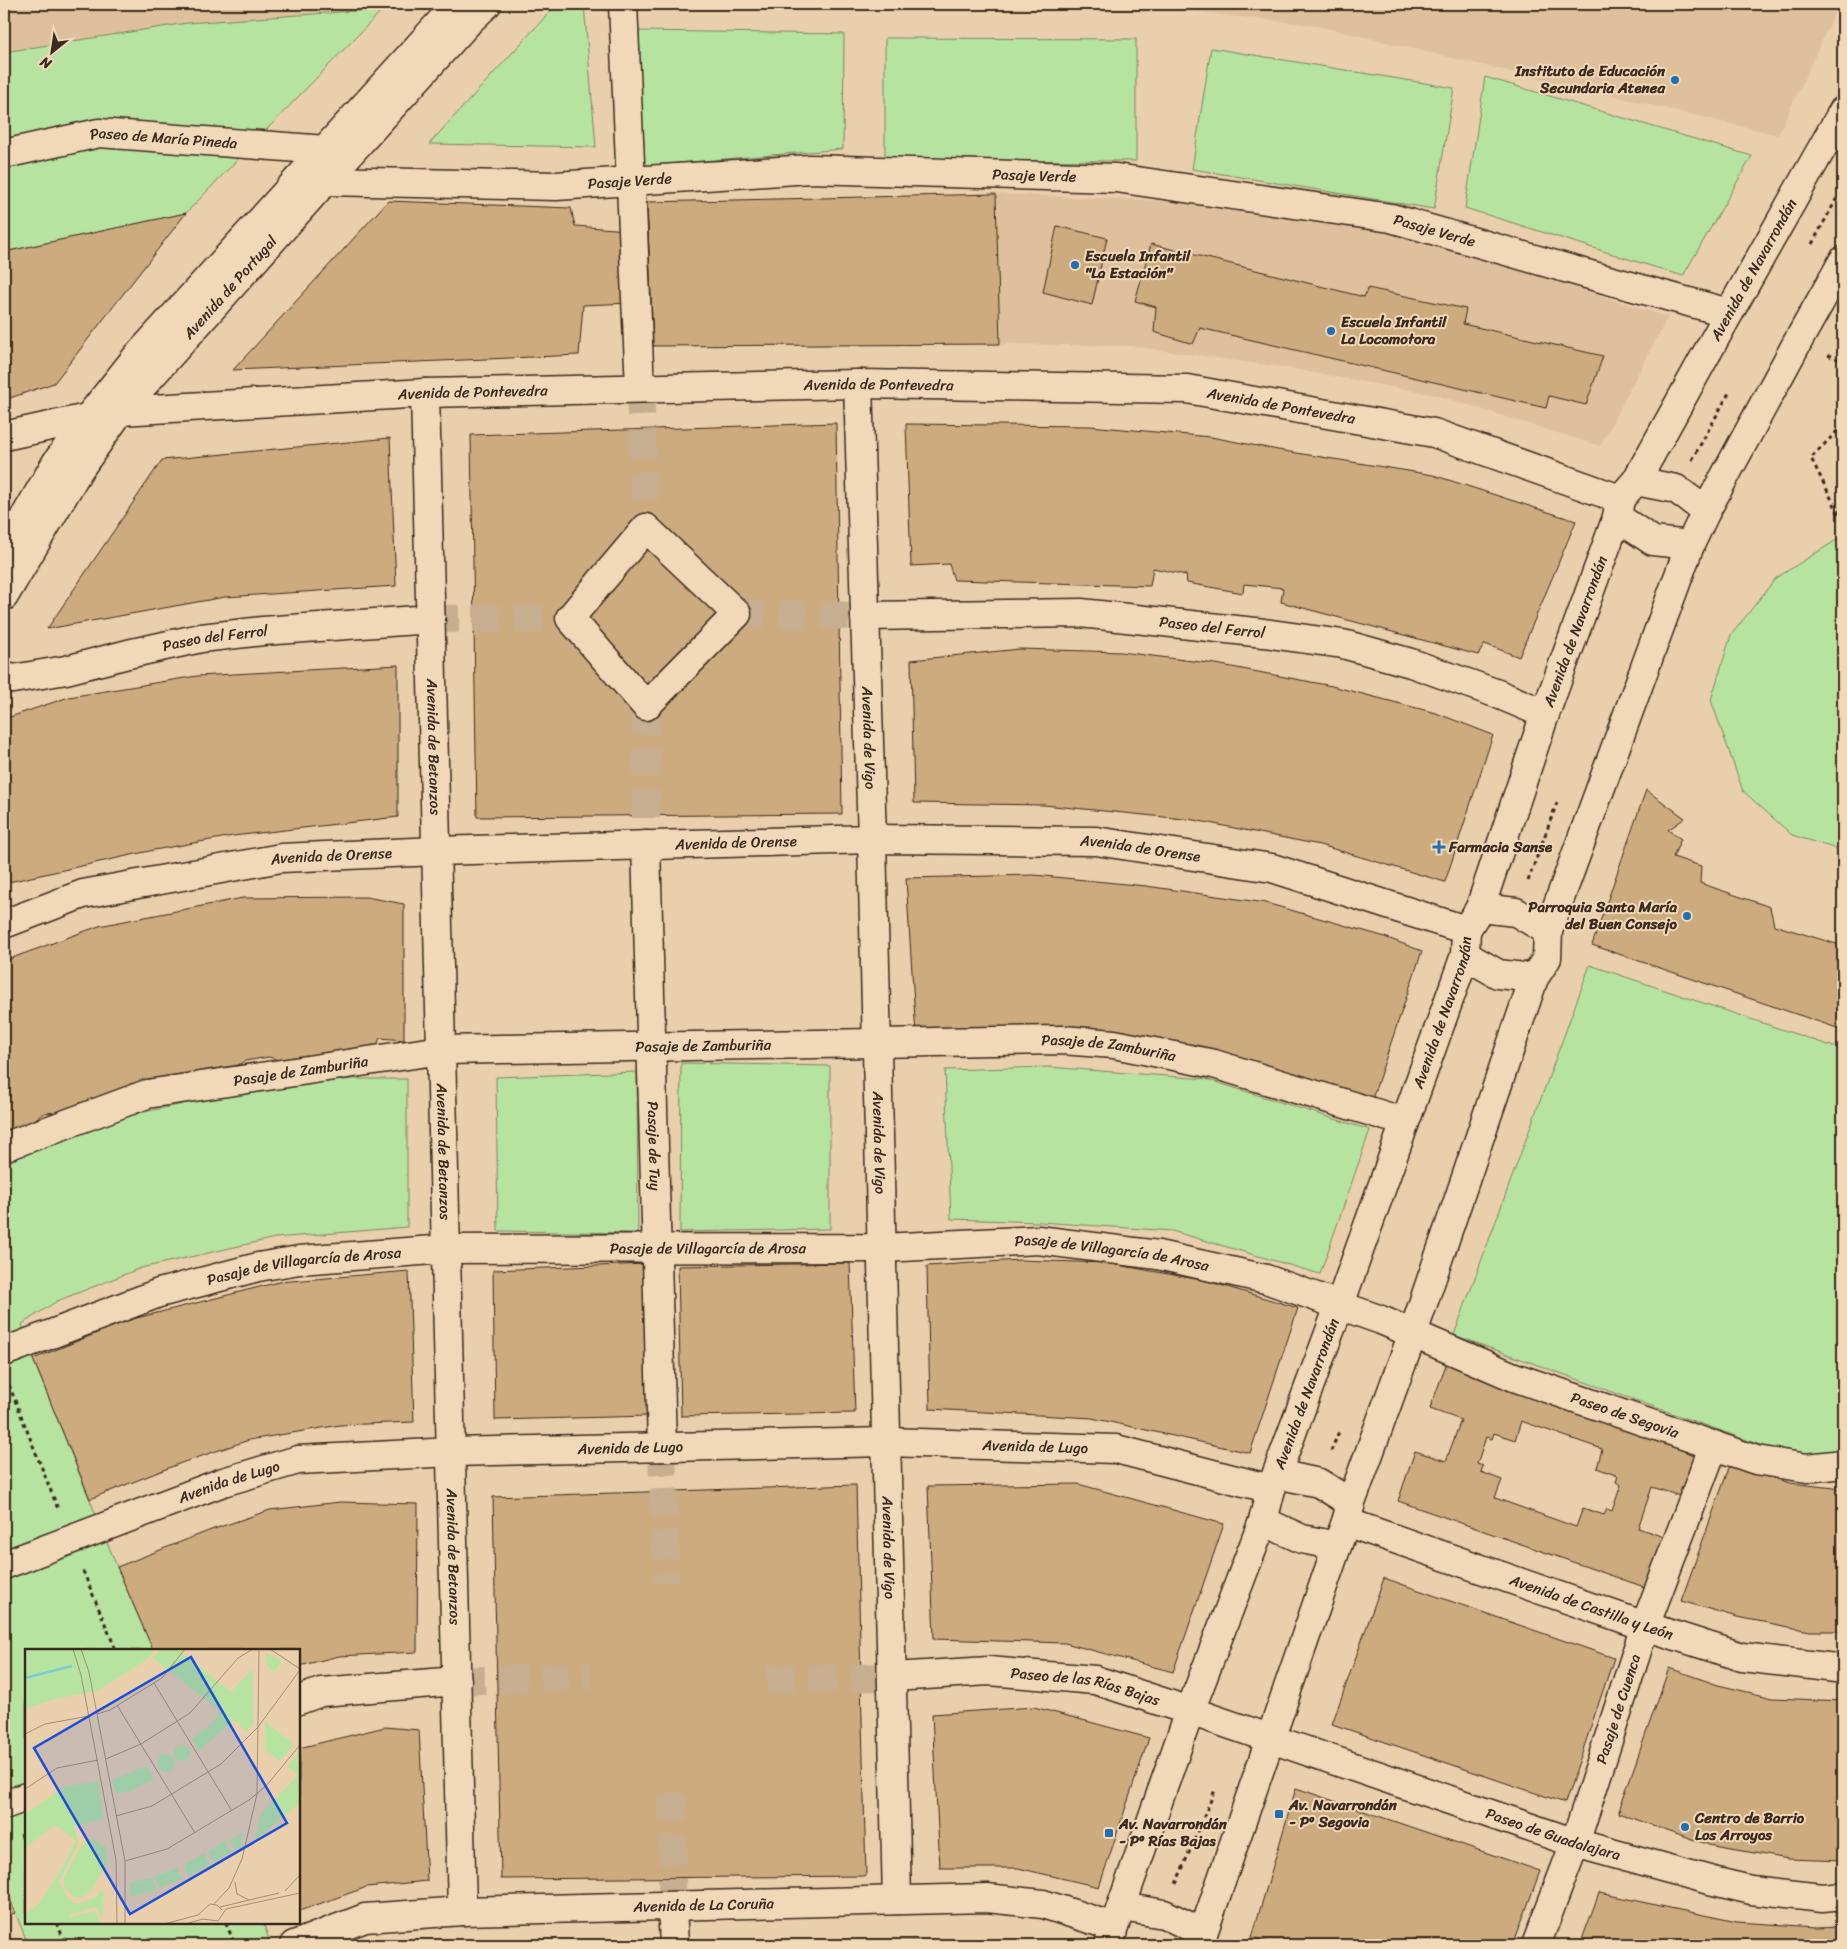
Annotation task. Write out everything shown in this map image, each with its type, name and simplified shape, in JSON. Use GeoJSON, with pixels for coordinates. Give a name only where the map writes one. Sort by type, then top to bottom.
{"type":"FeatureCollection","features":[{"type":"Feature","properties":{"kind":"street","name":"Avenida de Portugal"},"geometry":{"type":"LineString","coordinates":[[4,553],[56,464],[88,418],[135,359],[457,4]]}},
{"type":"Feature","properties":{"kind":"street","name":"Avenida de Portugal"},"geometry":{"type":"LineString","coordinates":[[4,596],[78,471],[120,411],[325,181],[330,173],[470,20],[487,4]]}},
{"type":"Feature","properties":{"kind":"street"},"geometry":{"type":"LineString","coordinates":[[623,4],[640,388]]}},
{"type":"Feature","properties":{"kind":"street","name":"Avenida de Navarrondán"},"geometry":{"type":"LineString","coordinates":[[1115,1926],[1190,1711],[1262,1521],[1274,1482],[1405,1122],[1545,714],[1624,499],[1843,112]]}},
{"type":"Feature","properties":{"kind":"street","name":"Paseo de María Pineda"},"geometry":{"type":"LineString","coordinates":[[4,154],[99,133],[326,150]]}},
{"type":"Feature","properties":{"kind":"street","name":"Pasaje Verde"},"geometry":{"type":"LineString","coordinates":[[325,181],[556,186],[810,169],[1116,178],[1391,218],[1590,276],[1729,313]]}},
{"type":"Feature","properties":{"kind":"street"},"geometry":{"type":"LineString","coordinates":[[1201,1939],[1413,1333],[1534,978],[1547,958],[1548,932],[1690,545],[1706,511],[1843,261]]}},
{"type":"Feature","properties":{"kind":"street","name":"Avenida de Pontevedra"},"geometry":{"type":"LineString","coordinates":[[4,436],[120,411],[425,393],[858,384],[1187,389],[1434,433],[1624,499]]}},
{"type":"Feature","properties":{"kind":"street","name":"Avenida de Vigo"},"geometry":{"type":"LineString","coordinates":[[858,384],[872,839],[898,1900]]}},
{"type":"Feature","properties":{"kind":"street","name":"Avenida de Betanzos"},"geometry":{"type":"LineString","coordinates":[[425,393],[462,1911]]}},
{"type":"Feature","properties":{"kind":"street"},"geometry":{"type":"LineString","coordinates":[[1690,545],[1654,541],[1624,499],[1676,489],[1706,511]]}},
{"type":"Feature","properties":{"kind":"street"},"geometry":{"type":"LineString","coordinates":[[646,528],[737,614],[646,706],[570,618],[646,528]]}},
{"type":"Feature","properties":{"kind":"street","name":"Paseo del Ferrol"},"geometry":{"type":"LineString","coordinates":[[865,616],[1081,613],[1343,644],[1411,663],[1498,694],[1545,714]]}},
{"type":"Feature","properties":{"kind":"street","name":"Paseo del Ferrol"},"geometry":{"type":"LineString","coordinates":[[4,676],[13,678],[66,670],[201,638],[263,631],[431,619]]}},
{"type":"Feature","properties":{"kind":"street","name":"Avenida de Orense"},"geometry":{"type":"LineString","coordinates":[[4,924],[83,894],[281,858],[436,850],[872,839],[1096,841],[1262,866],[1470,931]]}},
{"type":"Feature","properties":{"kind":"street","name":"Pasaje de Tuy"},"geometry":{"type":"LineString","coordinates":[[646,844],[662,1447]]}},
{"type":"Feature","properties":{"kind":"street"},"geometry":{"type":"LineString","coordinates":[[1534,978],[1498,974],[1470,931],[1516,912],[1548,932]]}},
{"type":"Feature","properties":{"kind":"street","name":"Pasaje de Zamburiña"},"geometry":{"type":"LineString","coordinates":[[4,1147],[147,1094],[441,1050],[652,1046],[1062,1040],[1114,1044],[1214,1064],[1405,1122]]}},
{"type":"Feature","properties":{"kind":"street","name":"Pasaje de Villagarcía de Arosa"},"geometry":{"type":"LineString","coordinates":[[4,1352],[159,1293],[258,1267],[299,1260],[447,1250],[882,1248],[1038,1240],[1158,1255],[1266,1279],[1340,1304],[1413,1333]]}},
{"type":"Feature","properties":{"kind":"street","name":"Paseo de Segovia"},"geometry":{"type":"LineString","coordinates":[[1413,1333],[1514,1377],[1756,1460],[1807,1468],[1843,1464]]}},
{"type":"Feature","properties":{"kind":"street","name":"Avenida de Lugo"},"geometry":{"type":"LineString","coordinates":[[4,1565],[223,1482],[298,1460],[452,1452],[887,1442],[1116,1449],[1274,1482],[1319,1483],[1345,1524]]}},
{"type":"Feature","properties":{"kind":"street","name":"Pasaje de Cuenca"},"geometry":{"type":"LineString","coordinates":[[1536,1945],[1575,1843],[1645,1626],[1714,1445]]}},
{"type":"Feature","properties":{"kind":"street"},"geometry":{"type":"LineString","coordinates":[[1262,1521],[1302,1539],[1345,1524]]}},
{"type":"Feature","properties":{"kind":"street","name":"Avenida de Castilla y León"},"geometry":{"type":"LineString","coordinates":[[1345,1524],[1742,1657],[1843,1668]]}},
{"type":"Feature","properties":{"kind":"street","name":"Paseo de las Rías Bajas"},"geometry":{"type":"LineString","coordinates":[[893,1677],[989,1671],[1095,1680],[1270,1739]]}},
{"type":"Feature","properties":{"kind":"street"},"geometry":{"type":"LineString","coordinates":[[300,1700],[321,1692],[457,1681]]}},
{"type":"Feature","properties":{"kind":"street","name":"Paseo de Guadalajara"},"geometry":{"type":"LineString","coordinates":[[1270,1739],[1575,1843],[1709,1880],[1751,1890],[1823,1898],[1843,1896]]}},
{"type":"Feature","properties":{"kind":"street"},"geometry":{"type":"LineString","coordinates":[[4,1805],[25,1797]]}},
{"type":"Feature","properties":{"kind":"street","name":"Avenida de La Coruña"},"geometry":{"type":"LineString","coordinates":[[294,1945],[365,1918],[462,1911],[987,1898],[1043,1904],[1115,1926],[1164,1914],[1201,1939]]}},
{"type":"Feature","properties":{"kind":"street"},"geometry":{"type":"LineString","coordinates":[[672,1906],[674,1945]]}},
{"type":"Feature","properties":{"kind":"path"},"geometry":{"type":"LineString","coordinates":[[1843,425],[1811,458],[1843,522]]}},
{"type":"Feature","properties":{"kind":"path"},"geometry":{"type":"LineString","coordinates":[[57,1924],[66,1945]]}},
{"type":"Feature","properties":{"kind":"path"},"geometry":{"type":"LineString","coordinates":[[226,1924],[235,1945]]}},
{"type":"Feature","properties":{"kind":"shaded area"},"geometry":{"type":"Polygon","coordinates":[[[4,4],[388,4],[383,9],[187,23],[4,52],[4,4]]]}},
{"type":"Feature","properties":{"kind":"shaded area","name":"Instituto de Educación Secundaria Atenea"},"geometry":{"type":"Polygon","coordinates":[[[1125,4],[1839,4],[1778,135],[1313,25],[1125,4]]]}},
{"type":"Feature","properties":{"kind":"shaded area","name":"Escuela Infantil La Locomotora"},"geometry":{"type":"Polygon","coordinates":[[[996,194],[1172,201],[1272,214],[1377,231],[1494,261],[1668,317],[1600,446],[1435,395],[1287,368],[1131,346],[1000,344],[996,194]]]}},
{"type":"Feature","properties":{"kind":"green space"},"geometry":{"type":"Polygon","coordinates":[[[557,4],[584,4],[596,147],[429,144],[557,4]]]}},
{"type":"Feature","properties":{"kind":"green space"},"geometry":{"type":"Polygon","coordinates":[[[383,9],[186,213],[4,252],[4,52],[187,23],[383,9]]]}},
{"type":"Feature","properties":{"kind":"green space"},"geometry":{"type":"Polygon","coordinates":[[[639,31],[844,34],[843,149],[631,167],[639,31]]]}},
{"type":"Feature","properties":{"kind":"green space"},"geometry":{"type":"Polygon","coordinates":[[[885,38],[1136,39],[1136,161],[885,160],[885,38]]]}},
{"type":"Feature","properties":{"kind":"green space"},"geometry":{"type":"Polygon","coordinates":[[[1211,48],[1454,88],[1434,209],[1192,169],[1211,48]]]}},
{"type":"Feature","properties":{"kind":"green space"},"geometry":{"type":"Polygon","coordinates":[[[1485,77],[1752,156],[1683,276],[1465,208],[1485,77]]]}},
{"type":"Feature","properties":{"kind":"green space"},"geometry":{"type":"Polygon","coordinates":[[[1843,536],[1843,851],[1792,835],[1743,791],[1711,700],[1731,635],[1776,578],[1843,536]]]}},
{"type":"Feature","properties":{"kind":"green space"},"geometry":{"type":"Polygon","coordinates":[[[1590,965],[1843,1050],[1843,1452],[1791,1456],[1454,1335],[1590,965]]]}},
{"type":"Feature","properties":{"kind":"green space"},"geometry":{"type":"Polygon","coordinates":[[[681,1063],[830,1066],[830,1229],[680,1232],[681,1063]]]}},
{"type":"Feature","properties":{"kind":"green space"},"geometry":{"type":"Polygon","coordinates":[[[1048,1067],[1206,1079],[1370,1130],[1320,1274],[1172,1231],[1040,1222],[951,1219],[945,1070],[1048,1067]]]}},
{"type":"Feature","properties":{"kind":"green space"},"geometry":{"type":"Polygon","coordinates":[[[637,1072],[638,1233],[498,1231],[496,1077],[637,1072]]]}},
{"type":"Feature","properties":{"kind":"green space"},"geometry":{"type":"Polygon","coordinates":[[[353,1079],[407,1079],[407,1227],[275,1238],[141,1268],[57,1301],[22,1324],[33,1359],[117,1567],[153,1649],[25,1649],[25,1924],[263,1924],[271,1945],[28,1945],[4,1883],[4,1156],[90,1123],[257,1089],[353,1079]]]}},
{"type":"Feature","properties":{"kind":"building"},"geometry":{"type":"Polygon","coordinates":[[[996,194],[1000,344],[653,346],[647,202],[996,194]]]}},
{"type":"Feature","properties":{"kind":"building"},"geometry":{"type":"Polygon","coordinates":[[[388,201],[571,208],[575,226],[628,230],[631,303],[583,305],[579,355],[233,370],[388,201]]]}},
{"type":"Feature","properties":{"kind":"building"},"geometry":{"type":"Polygon","coordinates":[[[186,213],[54,383],[4,400],[4,252],[186,213]]]}},
{"type":"Feature","properties":{"kind":"building","name":"Escuela Infantil \"La Estación\""},"geometry":{"type":"Polygon","coordinates":[[[1057,226],[1107,238],[1092,305],[1043,292],[1057,226]]]}},
{"type":"Feature","properties":{"kind":"building"},"geometry":{"type":"Polygon","coordinates":[[[1151,244],[1364,297],[1368,288],[1466,309],[1463,324],[1603,356],[1586,405],[1549,396],[1546,408],[1200,328],[1193,344],[1154,332],[1156,307],[1135,301],[1151,244]]]}},
{"type":"Feature","properties":{"kind":"building"},"geometry":{"type":"Polygon","coordinates":[[[836,423],[842,814],[477,817],[471,435],[836,423]]]}},
{"type":"Feature","properties":{"kind":"building"},"geometry":{"type":"Polygon","coordinates":[[[906,424],[1090,426],[1211,437],[1278,450],[1433,475],[1576,521],[1519,657],[1485,644],[1478,655],[1281,602],[1283,588],[1244,584],[1243,593],[1187,583],[1186,575],[1153,568],[1150,586],[954,580],[949,564],[911,566],[906,424]]]}},
{"type":"Feature","properties":{"kind":"building"},"geometry":{"type":"Polygon","coordinates":[[[390,438],[396,586],[225,597],[47,629],[162,460],[390,438]]]}},
{"type":"Feature","properties":{"kind":"building"},"geometry":{"type":"Polygon","coordinates":[[[1020,649],[1121,652],[1216,664],[1332,686],[1436,713],[1493,735],[1445,882],[1320,845],[1194,820],[1044,805],[914,803],[911,660],[1020,649]]]}},
{"type":"Feature","properties":{"kind":"building"},"geometry":{"type":"Polygon","coordinates":[[[398,665],[398,817],[233,836],[154,850],[4,883],[4,719],[69,697],[197,676],[398,665]]]}},
{"type":"Feature","properties":{"kind":"building","name":"Parroquia Santa María del Buen Consejo"},"geometry":{"type":"Polygon","coordinates":[[[1646,790],[1685,818],[1668,830],[1681,839],[1673,857],[1701,866],[1700,883],[1770,907],[1774,925],[1843,946],[1843,1030],[1592,945],[1646,790]]]}},
{"type":"Feature","properties":{"kind":"building"},"geometry":{"type":"Polygon","coordinates":[[[1034,875],[1146,886],[1266,903],[1382,936],[1422,951],[1371,1102],[1032,1033],[916,1035],[906,878],[1034,875]]]}},
{"type":"Feature","properties":{"kind":"building"},"geometry":{"type":"Polygon","coordinates":[[[366,897],[404,904],[404,1040],[380,1038],[376,1048],[282,1061],[269,1057],[245,1061],[227,1071],[171,1081],[166,1077],[130,1084],[119,1095],[66,1112],[44,1113],[11,1136],[4,1137],[4,961],[99,926],[243,898],[366,897]]]}},
{"type":"Feature","properties":{"kind":"building"},"geometry":{"type":"Polygon","coordinates":[[[1019,1260],[1107,1263],[1207,1281],[1298,1308],[1250,1453],[1092,1418],[930,1409],[927,1266],[1019,1260]]]}},
{"type":"Feature","properties":{"kind":"building"},"geometry":{"type":"Polygon","coordinates":[[[850,1263],[855,1413],[681,1416],[678,1266],[850,1263]]]}},
{"type":"Feature","properties":{"kind":"building"},"geometry":{"type":"Polygon","coordinates":[[[647,1264],[649,1416],[495,1420],[493,1270],[647,1264]]]}},
{"type":"Feature","properties":{"kind":"building"},"geometry":{"type":"Polygon","coordinates":[[[409,1271],[414,1422],[340,1425],[249,1440],[181,1463],[90,1499],[33,1359],[129,1320],[279,1282],[409,1271]]]}},
{"type":"Feature","properties":{"kind":"building"},"geometry":{"type":"Polygon","coordinates":[[[1448,1359],[1700,1446],[1683,1497],[1652,1487],[1638,1528],[1667,1538],[1650,1589],[1398,1501],[1415,1451],[1446,1461],[1461,1420],[1430,1409],[1448,1359]],[[1521,1421],[1515,1440],[1494,1433],[1492,1439],[1486,1437],[1477,1464],[1483,1466],[1481,1472],[1502,1480],[1495,1498],[1576,1527],[1583,1508],[1604,1515],[1607,1509],[1612,1511],[1621,1485],[1616,1482],[1618,1476],[1597,1468],[1602,1449],[1521,1421]]]}},
{"type":"Feature","properties":{"kind":"building"},"geometry":{"type":"Polygon","coordinates":[[[1730,1465],[1790,1483],[1843,1489],[1843,1631],[1810,1631],[1737,1617],[1681,1601],[1730,1465]]]}},
{"type":"Feature","properties":{"kind":"building"},"geometry":{"type":"Polygon","coordinates":[[[1078,1484],[1224,1524],[1173,1672],[1065,1643],[934,1639],[928,1486],[1078,1484]]]}},
{"type":"Feature","properties":{"kind":"building"},"geometry":{"type":"Polygon","coordinates":[[[856,1485],[866,1876],[501,1879],[493,1497],[856,1485]]]}},
{"type":"Feature","properties":{"kind":"building"},"geometry":{"type":"Polygon","coordinates":[[[340,1502],[418,1504],[417,1652],[339,1656],[300,1666],[300,1649],[153,1649],[117,1567],[211,1530],[270,1510],[340,1502]]]}},
{"type":"Feature","properties":{"kind":"building"},"geometry":{"type":"Polygon","coordinates":[[[1384,1578],[1614,1658],[1565,1803],[1332,1724],[1384,1578]]]}},
{"type":"Feature","properties":{"kind":"building"},"geometry":{"type":"Polygon","coordinates":[[[1669,1668],[1718,1685],[1773,1698],[1843,1701],[1843,1861],[1788,1859],[1709,1845],[1618,1813],[1669,1668]]]}},
{"type":"Feature","properties":{"kind":"building"},"geometry":{"type":"Polygon","coordinates":[[[1034,1707],[1149,1738],[1099,1887],[1018,1868],[940,1868],[932,1714],[1034,1707]]]}},
{"type":"Feature","properties":{"kind":"building"},"geometry":{"type":"Polygon","coordinates":[[[385,1727],[419,1730],[427,1881],[367,1887],[300,1911],[300,1748],[385,1727]]]}},
{"type":"Feature","properties":{"kind":"building"},"geometry":{"type":"Polygon","coordinates":[[[1296,1788],[1540,1871],[1513,1945],[1276,1945],[1252,1937],[1296,1788]]]}},
{"type":"Feature","properties":{"kind":"building"},"geometry":{"type":"Polygon","coordinates":[[[4,1883],[15,1913],[4,1917],[4,1883]]]}},
{"type":"Feature","properties":{"kind":"building"},"geometry":{"type":"Polygon","coordinates":[[[1599,1893],[1737,1922],[1816,1927],[1843,1926],[1843,1945],[1580,1945],[1599,1893]]]}},
{"type":"Feature","properties":{"kind":"building"},"geometry":{"type":"Polygon","coordinates":[[[1007,1940],[1027,1945],[776,1945],[858,1942],[1007,1940]]]}},
{"type":"Feature","properties":{"kind":"building"},"geometry":{"type":"Polygon","coordinates":[[[434,1944],[565,1945],[430,1945],[434,1944]]]}},
{"type":"Feature","properties":{"kind":"tunnel"},"geometry":{"type":"LineString","coordinates":[[640,388],[646,528]]}},
{"type":"Feature","properties":{"kind":"tunnel"},"geometry":{"type":"LineString","coordinates":[[737,614],[865,616]]}},
{"type":"Feature","properties":{"kind":"tunnel"},"geometry":{"type":"LineString","coordinates":[[431,619],[570,618]]}},
{"type":"Feature","properties":{"kind":"tunnel"},"geometry":{"type":"LineString","coordinates":[[646,706],[646,845]]}},
{"type":"Feature","properties":{"kind":"tunnel"},"geometry":{"type":"LineString","coordinates":[[662,1447],[666,1582]]}},
{"type":"Feature","properties":{"kind":"tunnel"},"geometry":{"type":"LineString","coordinates":[[457,1681],[591,1676]]}},
{"type":"Feature","properties":{"kind":"tunnel"},"geometry":{"type":"LineString","coordinates":[[767,1679],[893,1677]]}},
{"type":"Feature","properties":{"kind":"tunnel"},"geometry":{"type":"LineString","coordinates":[[672,1906],[673,1784]]}},
{"type":"Feature","properties":{"kind":"place","name":"Instituto de Educación Secundaria Atenea"},"geometry":{"type":"Point","coordinates":[1675,80]}},
{"type":"Feature","properties":{"kind":"place","name":"Escuela Infantil \"La Estación\""},"geometry":{"type":"Point","coordinates":[1075,265]}},
{"type":"Feature","properties":{"kind":"place","name":"Escuela Infantil La Locomotora"},"geometry":{"type":"Point","coordinates":[1331,331]}},
{"type":"Feature","properties":{"kind":"place","name":"Farmacia Sanse"},"geometry":{"type":"Point","coordinates":[1439,847]}},
{"type":"Feature","properties":{"kind":"place","name":"Parroquia Santa María del Buen Consejo"},"geometry":{"type":"Point","coordinates":[1687,916]}},
{"type":"Feature","properties":{"kind":"place","name":"Av. Navarrondán - Pº Segovia"},"geometry":{"type":"Point","coordinates":[1279,1814]}},
{"type":"Feature","properties":{"kind":"place","name":"Centro de Barrio Los Arroyos"},"geometry":{"type":"Point","coordinates":[1685,1827]}},
{"type":"Feature","properties":{"kind":"place","name":"Av. Navarrondán - Pº Rías Bajas"},"geometry":{"type":"Point","coordinates":[1109,1833]}}]}
